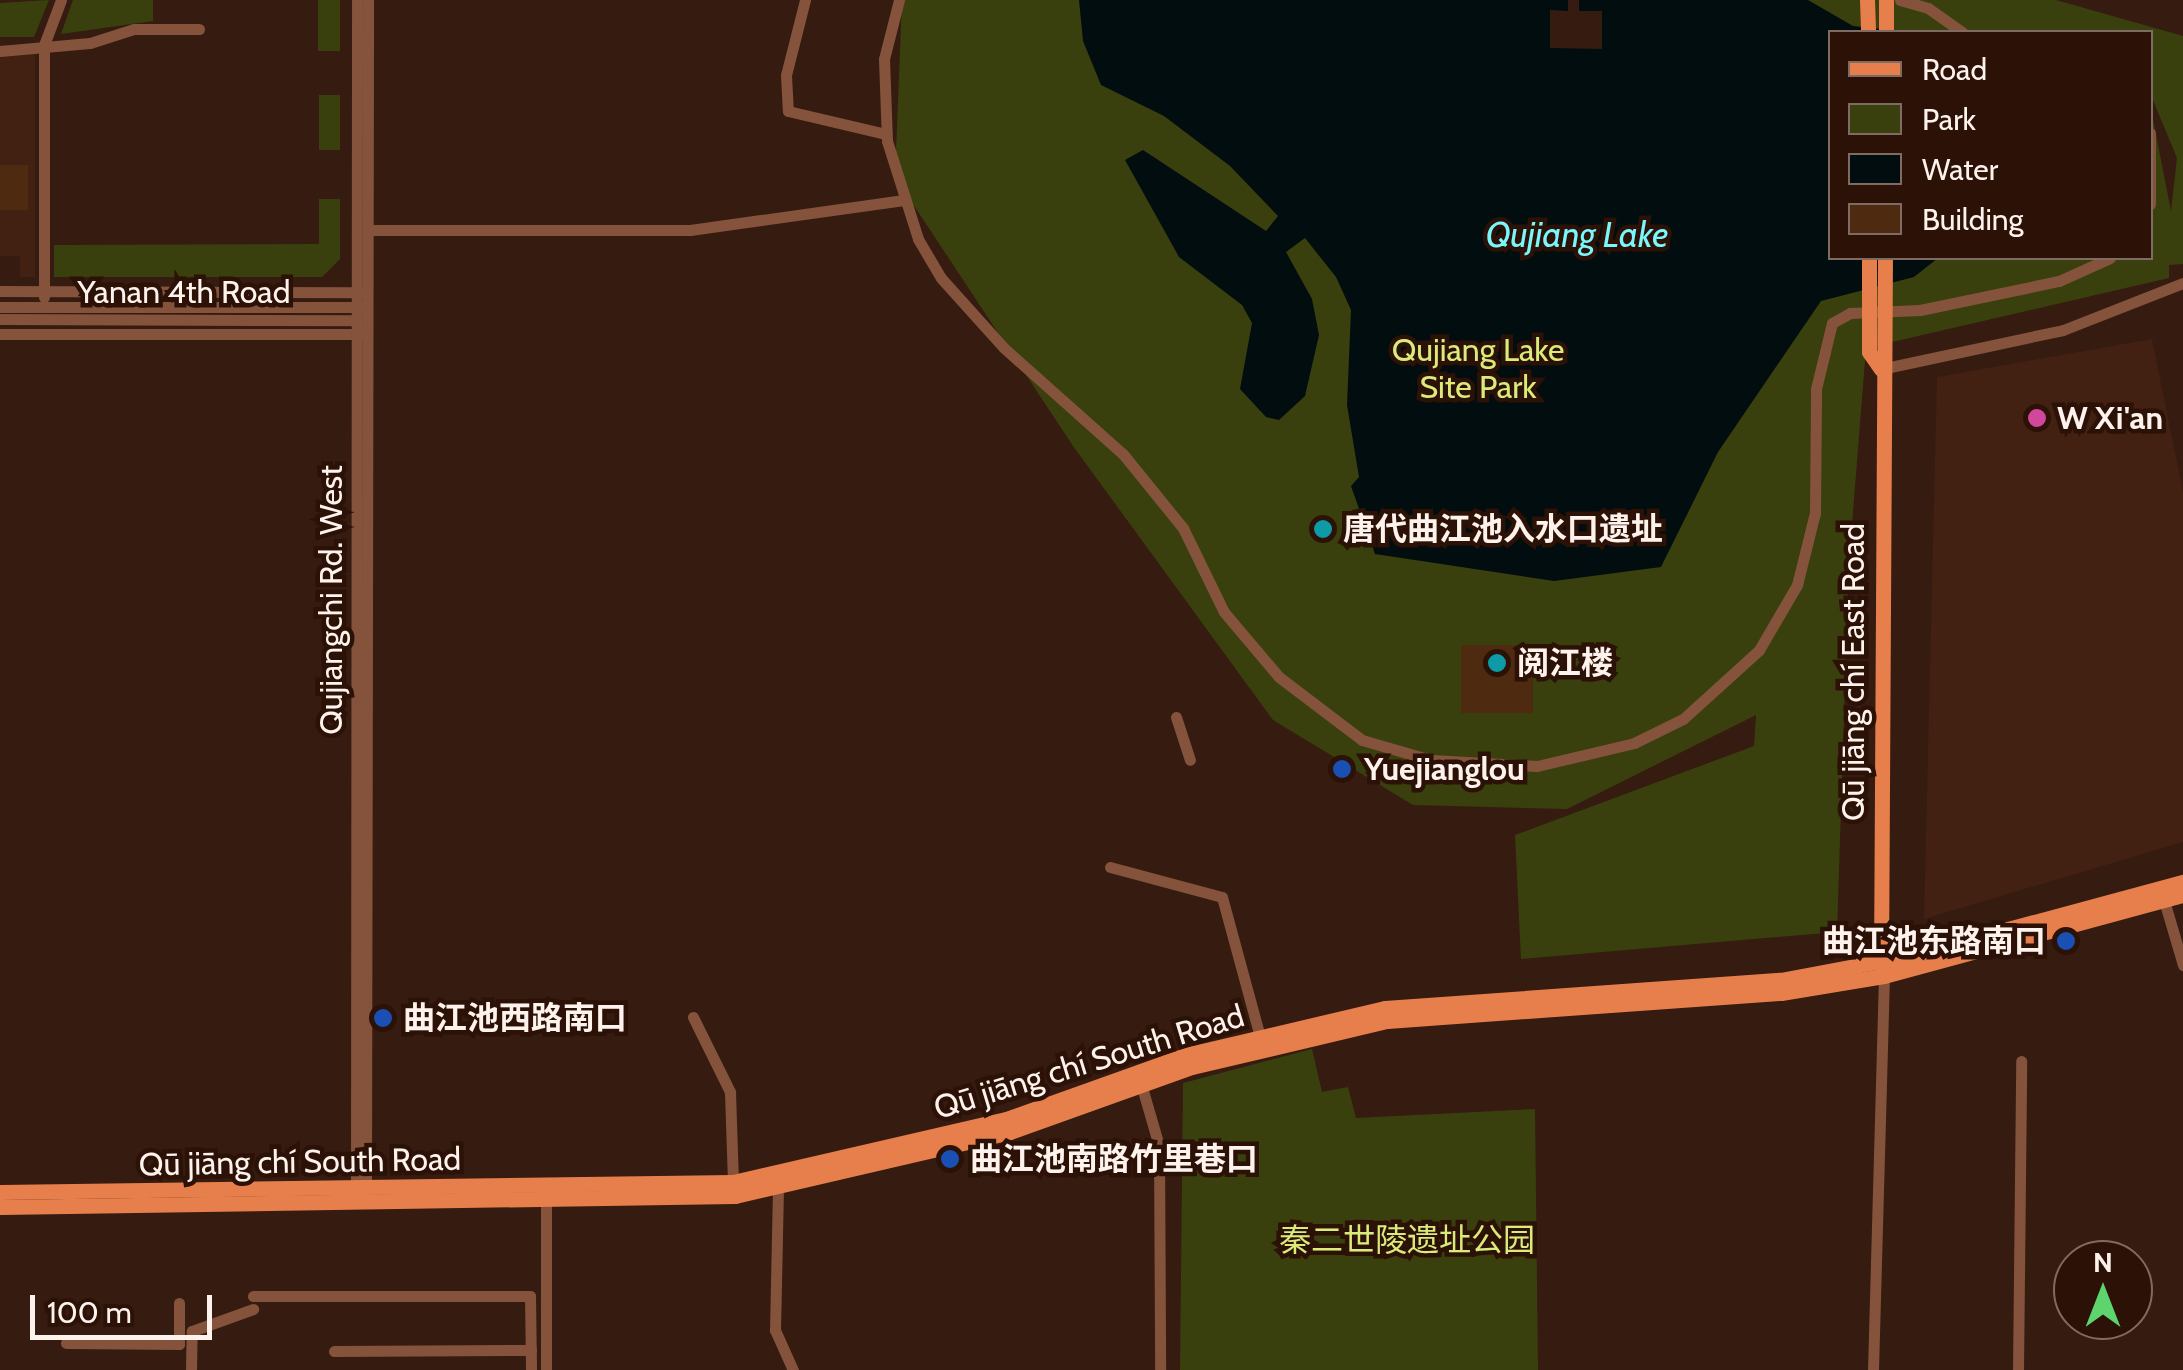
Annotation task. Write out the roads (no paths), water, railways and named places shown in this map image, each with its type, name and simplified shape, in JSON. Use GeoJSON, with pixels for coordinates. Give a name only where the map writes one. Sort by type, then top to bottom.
{"type":"FeatureCollection","features":[{"type":"Feature","properties":{"kind":"main road"},"geometry":{"type":"LineString","coordinates":[[1867,0],[1868,30]]}},
{"type":"Feature","properties":{"kind":"main road"},"geometry":{"type":"LineString","coordinates":[[1886,0],[1886,30]]}},
{"type":"Feature","properties":{"kind":"main road","name":"Qū jiāng chí East Road"},"geometry":{"type":"LineString","coordinates":[[1869,260],[1869,352],[1883,361]]}},
{"type":"Feature","properties":{"kind":"main road","name":"Qū jiāng chí East Road"},"geometry":{"type":"LineString","coordinates":[[1882,967],[1885,260]]}},
{"type":"Feature","properties":{"kind":"main road","name":"Qū jiāng chí South Road"},"geometry":{"type":"LineString","coordinates":[[0,1207],[734,1182],[1006,1120],[1140,1080],[1387,1022],[1594,1011],[1882,967],[2162,894],[2183,882]]}},
{"type":"Feature","properties":{"kind":"main road","name":"Qū jiāng chí South Road"},"geometry":{"type":"LineString","coordinates":[[2162,894],[2183,895]]}},
{"type":"Feature","properties":{"kind":"main road","name":"Qū jiāng chí South Road"},"geometry":{"type":"LineString","coordinates":[[0,1192],[361,1194],[546,1200],[778,1188],[1010,1132],[1260,1038],[1385,1008],[1780,980],[1882,967]]}},
{"type":"Feature","properties":{"kind":"street"},"geometry":{"type":"LineString","coordinates":[[44,306],[44,45],[61,0]]}},
{"type":"Feature","properties":{"kind":"street","name":"Qujiangchi Rd. West"},"geometry":{"type":"LineString","coordinates":[[357,0],[363,292],[361,1194]]}},
{"type":"Feature","properties":{"kind":"street","name":"Qujiangchi Rd. West"},"geometry":{"type":"LineString","coordinates":[[363,292],[368,230],[368,0]]}},
{"type":"Feature","properties":{"kind":"street"},"geometry":{"type":"LineString","coordinates":[[805,0],[786,75],[788,111],[886,134]]}},
{"type":"Feature","properties":{"kind":"street"},"geometry":{"type":"LineString","coordinates":[[899,0],[884,59],[886,134],[904,200],[941,278],[1004,348],[1124,454],[1183,528],[1224,612],[1279,677],[1362,740],[1489,768],[1538,766],[1634,743],[1683,720],[1759,650],[1808,551],[1816,389],[1832,323],[1850,314],[1920,310],[2059,281],[2106,260]]}},
{"type":"Feature","properties":{"kind":"street"},"geometry":{"type":"LineString","coordinates":[[1900,0],[1928,8],[1959,30]]}},
{"type":"Feature","properties":{"kind":"street"},"geometry":{"type":"LineString","coordinates":[[0,50],[134,29],[199,29]]}},
{"type":"Feature","properties":{"kind":"street"},"geometry":{"type":"LineString","coordinates":[[368,230],[690,230],[904,200]]}},
{"type":"Feature","properties":{"kind":"street"},"geometry":{"type":"LineString","coordinates":[[1883,361],[2062,330],[2183,282]]}},
{"type":"Feature","properties":{"kind":"street"},"geometry":{"type":"LineString","coordinates":[[0,291],[363,292]]}},
{"type":"Feature","properties":{"kind":"street","name":"Yanan 4th Road"},"geometry":{"type":"LineString","coordinates":[[0,306],[363,313]]}},
{"type":"Feature","properties":{"kind":"street","name":"Yanan 4th Road"},"geometry":{"type":"LineString","coordinates":[[0,319],[363,313]]}},
{"type":"Feature","properties":{"kind":"street"},"geometry":{"type":"LineString","coordinates":[[0,334],[363,334]]}},
{"type":"Feature","properties":{"kind":"street"},"geometry":{"type":"LineString","coordinates":[[1176,717],[1190,760]]}},
{"type":"Feature","properties":{"kind":"street"},"geometry":{"type":"LineString","coordinates":[[1110,867],[1222,897],[1260,1038]]}},
{"type":"Feature","properties":{"kind":"street"},"geometry":{"type":"LineString","coordinates":[[2162,894],[2183,965]]}},
{"type":"Feature","properties":{"kind":"street"},"geometry":{"type":"LineString","coordinates":[[1873,1370],[1882,967]]}},
{"type":"Feature","properties":{"kind":"street"},"geometry":{"type":"LineString","coordinates":[[694,1018],[730,1092],[734,1182]]}},
{"type":"Feature","properties":{"kind":"street"},"geometry":{"type":"LineString","coordinates":[[2018,1370],[2021,1060]]}},
{"type":"Feature","properties":{"kind":"street"},"geometry":{"type":"LineString","coordinates":[[1140,1080],[1159,1146],[1160,1370]]}},
{"type":"Feature","properties":{"kind":"street"},"geometry":{"type":"LineString","coordinates":[[778,1188],[774,1330],[793,1370]]}},
{"type":"Feature","properties":{"kind":"street"},"geometry":{"type":"LineString","coordinates":[[546,1200],[546,1370]]}},
{"type":"Feature","properties":{"kind":"street"},"geometry":{"type":"LineString","coordinates":[[191,1370],[192,1331],[253,1302],[530,1296],[531,1370]]}},
{"type":"Feature","properties":{"kind":"street"},"geometry":{"type":"LineString","coordinates":[[66,1343],[178,1344],[178,1303]]}},
{"type":"Feature","properties":{"kind":"street"},"geometry":{"type":"LineString","coordinates":[[334,1351],[531,1350]]}},
{"type":"Feature","properties":{"kind":"water","name":"Qujiang Lake"},"geometry":{"type":"Polygon","coordinates":[[[1079,0],[1808,0],[1853,26],[1891,30],[1828,30],[1828,260],[1935,260],[1914,277],[1821,301],[1718,452],[1661,567],[1554,581],[1375,554],[1351,486],[1359,477],[1347,405],[1351,310],[1336,277],[1305,238],[1286,252],[1312,299],[1319,335],[1305,396],[1279,420],[1266,417],[1240,389],[1252,323],[1242,305],[1179,257],[1125,160],[1143,150],[1266,231],[1278,216],[1230,166],[1164,116],[1101,85],[1083,41],[1079,0]]]}},
{"type":"Feature","properties":{"kind":"place","name":"W Xi'an"},"geometry":{"type":"Point","coordinates":[2037,418]}},
{"type":"Feature","properties":{"kind":"place","name":"唐代曲江池入水口遗址"},"geometry":{"type":"Point","coordinates":[1323,529]}},
{"type":"Feature","properties":{"kind":"place","name":"阅江楼"},"geometry":{"type":"Point","coordinates":[1497,663]}},
{"type":"Feature","properties":{"kind":"place","name":"Yuejianglou"},"geometry":{"type":"Point","coordinates":[1342,769]}},
{"type":"Feature","properties":{"kind":"place","name":"曲江池东路南口"},"geometry":{"type":"Point","coordinates":[2066,941]}},
{"type":"Feature","properties":{"kind":"place","name":"曲江池西路南口"},"geometry":{"type":"Point","coordinates":[383,1018]}},
{"type":"Feature","properties":{"kind":"place","name":"曲江池南路竹里巷口"},"geometry":{"type":"Point","coordinates":[950,1159]}},
{"type":"Feature","properties":{"kind":"park label","name":"Qujiang Lake Site Park"},"geometry":{"type":"Point","coordinates":[1478,370]}},
{"type":"Feature","properties":{"kind":"park label","name":"秦二世陵遗址公园"},"geometry":{"type":"Point","coordinates":[1407,1240]}}]}
